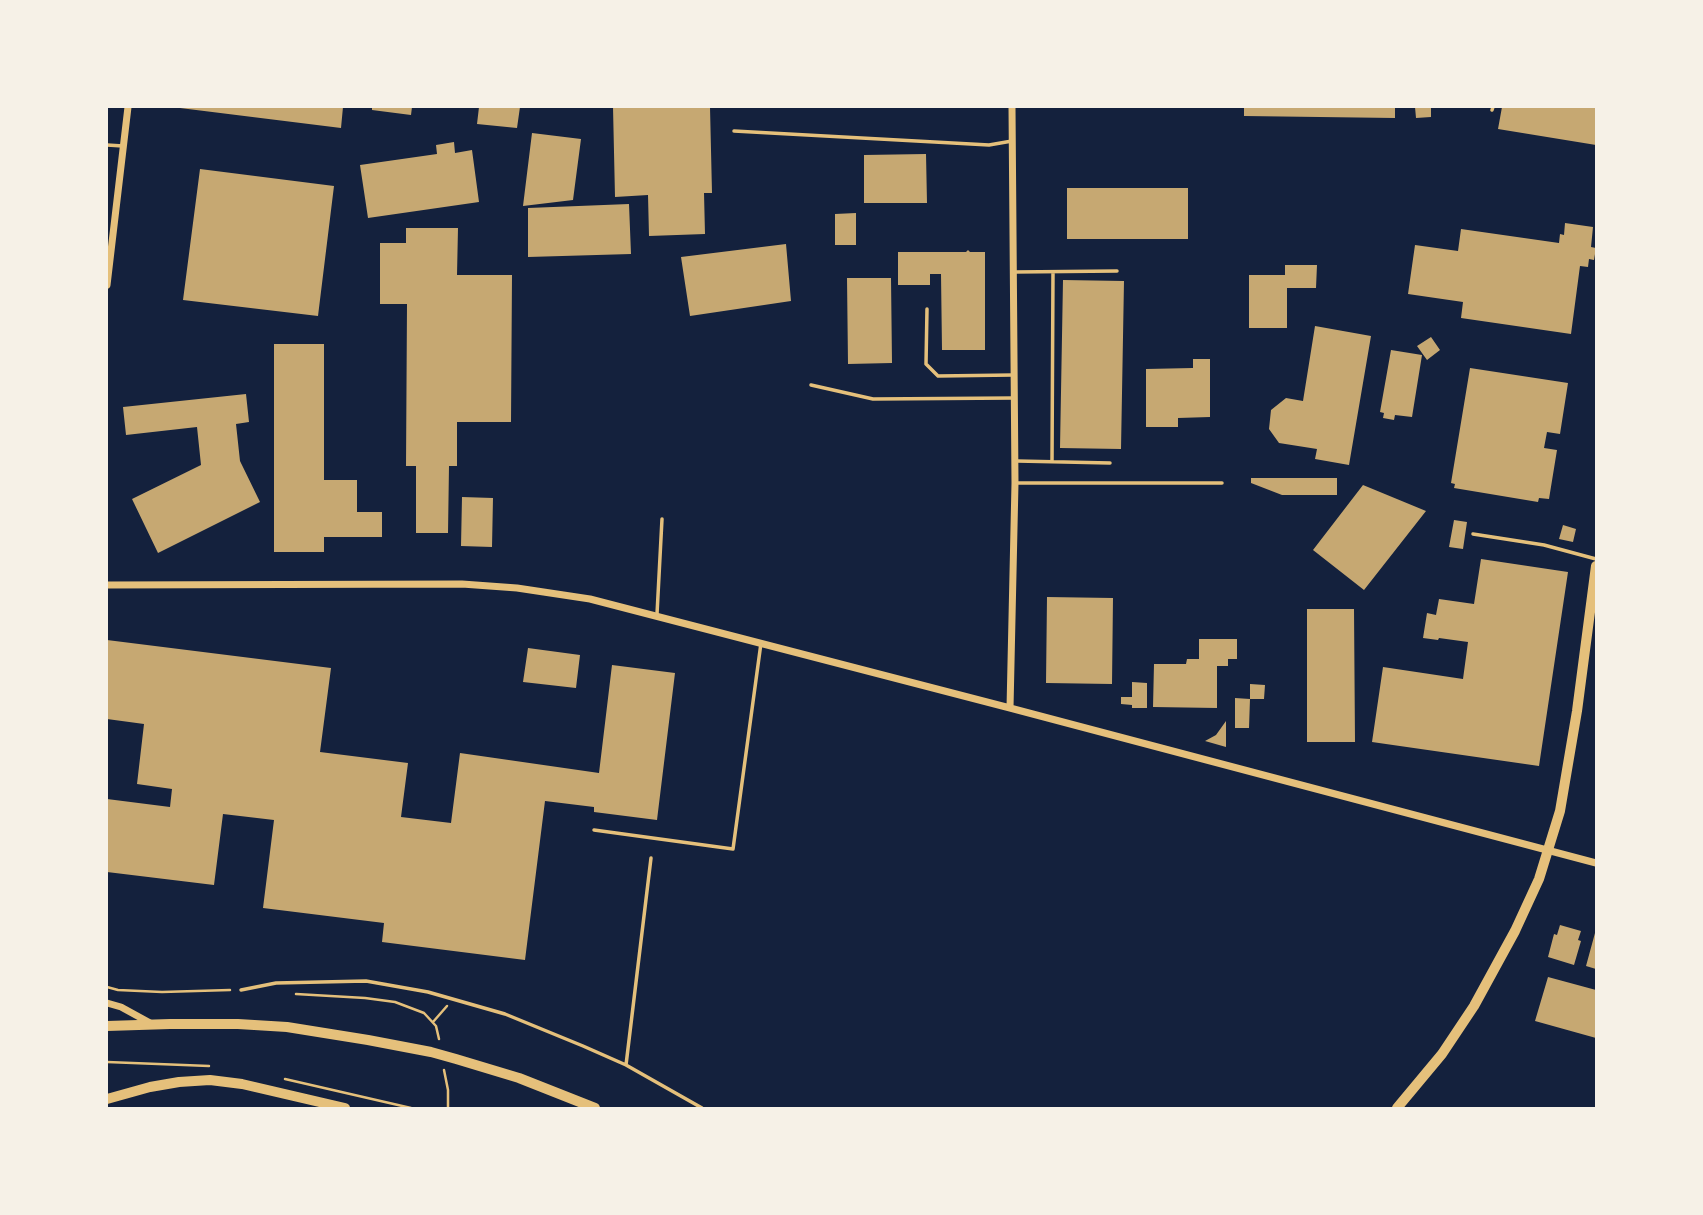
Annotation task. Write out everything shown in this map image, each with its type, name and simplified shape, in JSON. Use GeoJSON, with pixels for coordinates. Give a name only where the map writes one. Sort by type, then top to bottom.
{"type":"FeatureCollection","features":[{"type":"Feature","properties":{"kind":"main road"},"geometry":{"type":"LineString","coordinates":[[107,1026],[238,1024],[287,1027],[431,1052],[519,1078],[595,1108]]}},
{"type":"Feature","properties":{"kind":"street"},"geometry":{"type":"LineString","coordinates":[[107,285],[109,249],[128,107]]}},
{"type":"Feature","properties":{"kind":"street"},"geometry":{"type":"LineString","coordinates":[[1010,708],[1015,483],[1012,107]]}},
{"type":"Feature","properties":{"kind":"street"},"geometry":{"type":"LineString","coordinates":[[1397,1108],[1441,1054],[1475,1006],[1515,932],[1539,879],[1558,821],[1596,566]]}},
{"type":"Feature","properties":{"kind":"street"},"geometry":{"type":"LineString","coordinates":[[107,585],[462,584],[517,587],[590,599],[1596,863]]}},
{"type":"Feature","properties":{"kind":"street"},"geometry":{"type":"LineString","coordinates":[[107,1003],[121,1007],[152,1024]]}},
{"type":"Feature","properties":{"kind":"street"},"geometry":{"type":"LineString","coordinates":[[107,1099],[150,1087],[210,1080],[242,1084],[345,1108]]}},
{"type":"Feature","properties":{"kind":"lane"},"geometry":{"type":"LineString","coordinates":[[734,131],[989,145],[1012,141]]}},
{"type":"Feature","properties":{"kind":"lane"},"geometry":{"type":"LineString","coordinates":[[107,145],[123,146]]}},
{"type":"Feature","properties":{"kind":"lane"},"geometry":{"type":"LineString","coordinates":[[1013,272],[1117,271]]}},
{"type":"Feature","properties":{"kind":"lane"},"geometry":{"type":"LineString","coordinates":[[1052,461],[1053,272]]}},
{"type":"Feature","properties":{"kind":"lane"},"geometry":{"type":"LineString","coordinates":[[927,309],[926,364],[938,376],[1013,375]]}},
{"type":"Feature","properties":{"kind":"lane"},"geometry":{"type":"LineString","coordinates":[[811,385],[873,399],[1014,398]]}},
{"type":"Feature","properties":{"kind":"lane"},"geometry":{"type":"LineString","coordinates":[[1015,461],[1110,463]]}},
{"type":"Feature","properties":{"kind":"lane"},"geometry":{"type":"LineString","coordinates":[[1015,483],[1222,483]]}},
{"type":"Feature","properties":{"kind":"lane"},"geometry":{"type":"LineString","coordinates":[[657,617],[662,519]]}},
{"type":"Feature","properties":{"kind":"lane"},"geometry":{"type":"LineString","coordinates":[[1473,534],[1544,545],[1596,559]]}},
{"type":"Feature","properties":{"kind":"lane"},"geometry":{"type":"LineString","coordinates":[[594,830],[733,849],[761,643]]}},
{"type":"Feature","properties":{"kind":"lane"},"geometry":{"type":"LineString","coordinates":[[626,1065],[650,858]]}},
{"type":"Feature","properties":{"kind":"lane"},"geometry":{"type":"LineString","coordinates":[[241,990],[276,982],[366,981],[428,992],[505,1014],[626,1065],[702,1108]]}},
{"type":"Feature","properties":{"kind":"path"},"geometry":{"type":"LineString","coordinates":[[365,998],[396,1002],[424,1013],[433,1022],[454,999]]}},
{"type":"Feature","properties":{"kind":"building"},"geometry":{"type":"Polygon","coordinates":[[[180,107],[343,107],[341,128],[180,107]]]}},
{"type":"Feature","properties":{"kind":"building"},"geometry":{"type":"Polygon","coordinates":[[[372,107],[412,107],[411,115],[372,110],[372,107]]]}},
{"type":"Feature","properties":{"kind":"building"},"geometry":{"type":"Polygon","coordinates":[[[479,107],[520,107],[517,128],[477,124],[479,107]]]}},
{"type":"Feature","properties":{"kind":"building"},"geometry":{"type":"Polygon","coordinates":[[[613,107],[710,107],[712,193],[704,193],[705,234],[649,236],[648,195],[615,197],[613,107]]]}},
{"type":"Feature","properties":{"kind":"building"},"geometry":{"type":"Polygon","coordinates":[[[1244,107],[1395,107],[1395,118],[1244,116],[1244,107]]]}},
{"type":"Feature","properties":{"kind":"building"},"geometry":{"type":"Polygon","coordinates":[[[1415,107],[1431,107],[1431,117],[1416,118],[1415,107]]]}},
{"type":"Feature","properties":{"kind":"building"},"geometry":{"type":"Polygon","coordinates":[[[1502,107],[1596,107],[1596,145],[1498,129],[1502,107]]]}},
{"type":"Feature","properties":{"kind":"building"},"geometry":{"type":"Polygon","coordinates":[[[532,133],[581,139],[573,200],[523,206],[532,133]]]}},
{"type":"Feature","properties":{"kind":"building"},"geometry":{"type":"Polygon","coordinates":[[[454,142],[455,153],[472,150],[479,202],[368,218],[360,165],[437,154],[436,145],[454,142]]]}},
{"type":"Feature","properties":{"kind":"building"},"geometry":{"type":"Polygon","coordinates":[[[926,154],[927,203],[864,203],[864,155],[926,154]]]}},
{"type":"Feature","properties":{"kind":"building"},"geometry":{"type":"Polygon","coordinates":[[[200,169],[334,186],[318,316],[183,300],[200,169]]]}},
{"type":"Feature","properties":{"kind":"building"},"geometry":{"type":"Polygon","coordinates":[[[1067,188],[1188,188],[1188,239],[1067,239],[1067,188]]]}},
{"type":"Feature","properties":{"kind":"building"},"geometry":{"type":"Polygon","coordinates":[[[629,204],[631,254],[528,257],[528,208],[629,204]]]}},
{"type":"Feature","properties":{"kind":"building"},"geometry":{"type":"Polygon","coordinates":[[[856,213],[856,245],[835,245],[835,214],[856,213]]]}},
{"type":"Feature","properties":{"kind":"building"},"geometry":{"type":"Polygon","coordinates":[[[1565,223],[1593,227],[1591,247],[1596,248],[1594,260],[1589,259],[1588,267],[1580,266],[1571,334],[1461,318],[1463,302],[1408,294],[1415,245],[1458,251],[1461,229],[1559,243],[1560,234],[1564,235],[1565,223]]]}},
{"type":"Feature","properties":{"kind":"building"},"geometry":{"type":"Polygon","coordinates":[[[406,228],[458,228],[457,275],[512,275],[511,422],[457,422],[457,466],[449,466],[448,533],[416,533],[416,466],[406,466],[407,304],[380,304],[380,243],[406,243],[406,228]]]}},
{"type":"Feature","properties":{"kind":"building"},"geometry":{"type":"Polygon","coordinates":[[[786,244],[791,301],[690,316],[681,257],[786,244]]]}},
{"type":"Feature","properties":{"kind":"building"},"geometry":{"type":"Polygon","coordinates":[[[898,252],[985,252],[985,350],[942,350],[941,274],[930,274],[930,285],[898,285],[898,252]]]}},
{"type":"Feature","properties":{"kind":"building"},"geometry":{"type":"Polygon","coordinates":[[[1285,265],[1317,265],[1316,288],[1287,288],[1287,328],[1249,328],[1249,275],[1285,275],[1285,265]]]}},
{"type":"Feature","properties":{"kind":"building"},"geometry":{"type":"Polygon","coordinates":[[[847,278],[891,278],[892,363],[848,364],[847,278]]]}},
{"type":"Feature","properties":{"kind":"building"},"geometry":{"type":"Polygon","coordinates":[[[1063,280],[1124,281],[1121,449],[1060,448],[1063,280]]]}},
{"type":"Feature","properties":{"kind":"building"},"geometry":{"type":"Polygon","coordinates":[[[1315,326],[1371,336],[1349,465],[1315,459],[1317,449],[1279,443],[1269,429],[1271,410],[1286,398],[1303,401],[1315,326]]]}},
{"type":"Feature","properties":{"kind":"building"},"geometry":{"type":"Polygon","coordinates":[[[1431,337],[1440,350],[1427,360],[1417,346],[1431,337]]]}},
{"type":"Feature","properties":{"kind":"building"},"geometry":{"type":"Polygon","coordinates":[[[274,344],[324,344],[324,480],[357,480],[357,512],[382,512],[382,537],[324,537],[324,552],[274,552],[274,344]]]}},
{"type":"Feature","properties":{"kind":"building"},"geometry":{"type":"Polygon","coordinates":[[[1391,350],[1422,355],[1412,417],[1395,415],[1394,420],[1383,418],[1384,413],[1380,412],[1391,350]]]}},
{"type":"Feature","properties":{"kind":"building"},"geometry":{"type":"Polygon","coordinates":[[[1193,359],[1210,359],[1210,417],[1178,418],[1178,427],[1146,427],[1146,369],[1193,368],[1193,359]]]}},
{"type":"Feature","properties":{"kind":"building"},"geometry":{"type":"Polygon","coordinates":[[[1470,368],[1568,383],[1560,434],[1547,432],[1544,448],[1557,450],[1549,499],[1539,498],[1538,502],[1454,488],[1455,484],[1451,483],[1470,368]]]}},
{"type":"Feature","properties":{"kind":"building"},"geometry":{"type":"Polygon","coordinates":[[[246,394],[249,422],[236,424],[240,461],[260,502],[158,553],[132,499],[201,465],[197,427],[126,435],[123,407],[246,394]]]}},
{"type":"Feature","properties":{"kind":"building"},"geometry":{"type":"Polygon","coordinates":[[[1251,478],[1337,478],[1337,495],[1282,495],[1251,483],[1251,478]]]}},
{"type":"Feature","properties":{"kind":"building"},"geometry":{"type":"Polygon","coordinates":[[[1363,485],[1426,511],[1364,590],[1313,550],[1363,485]]]}},
{"type":"Feature","properties":{"kind":"building"},"geometry":{"type":"Polygon","coordinates":[[[462,497],[493,498],[492,547],[461,546],[462,497]]]}},
{"type":"Feature","properties":{"kind":"building"},"geometry":{"type":"Polygon","coordinates":[[[1454,520],[1467,522],[1463,549],[1449,547],[1454,520]]]}},
{"type":"Feature","properties":{"kind":"building"},"geometry":{"type":"Polygon","coordinates":[[[1563,525],[1576,529],[1573,542],[1559,539],[1563,525]]]}},
{"type":"Feature","properties":{"kind":"building"},"geometry":{"type":"Polygon","coordinates":[[[1481,559],[1568,572],[1539,766],[1372,742],[1383,667],[1463,679],[1468,642],[1423,638],[1427,613],[1436,615],[1439,599],[1474,604],[1481,559]]]}},
{"type":"Feature","properties":{"kind":"building"},"geometry":{"type":"Polygon","coordinates":[[[1047,597],[1113,598],[1112,684],[1046,683],[1047,597]]]}},
{"type":"Feature","properties":{"kind":"building"},"geometry":{"type":"Polygon","coordinates":[[[1307,609],[1354,609],[1355,742],[1307,742],[1307,609]]]}},
{"type":"Feature","properties":{"kind":"building"},"geometry":{"type":"Polygon","coordinates":[[[1199,639],[1237,639],[1237,659],[1228,659],[1228,666],[1217,666],[1217,708],[1153,707],[1154,664],[1186,664],[1187,659],[1199,659],[1199,639]]]}},
{"type":"Feature","properties":{"kind":"building"},"geometry":{"type":"Polygon","coordinates":[[[107,640],[331,668],[320,752],[408,763],[401,817],[451,823],[460,753],[599,773],[612,665],[675,673],[657,820],[594,812],[594,807],[545,801],[525,960],[382,942],[384,923],[263,908],[274,820],[223,814],[214,885],[107,872],[107,799],[170,807],[172,789],[137,784],[144,724],[107,719],[107,640]]]}},
{"type":"Feature","properties":{"kind":"building"},"geometry":{"type":"Polygon","coordinates":[[[528,648],[580,655],[576,688],[523,682],[528,648]]]}},
{"type":"Feature","properties":{"kind":"building"},"geometry":{"type":"Polygon","coordinates":[[[1132,682],[1147,683],[1147,708],[1132,708],[1132,705],[1121,704],[1121,697],[1132,697],[1132,682]]]}},
{"type":"Feature","properties":{"kind":"building"},"geometry":{"type":"Polygon","coordinates":[[[1250,684],[1265,685],[1264,699],[1250,699],[1250,684]]]}},
{"type":"Feature","properties":{"kind":"building"},"geometry":{"type":"Polygon","coordinates":[[[1235,698],[1250,699],[1249,728],[1235,728],[1235,698]]]}},
{"type":"Feature","properties":{"kind":"building"},"geometry":{"type":"Polygon","coordinates":[[[1226,721],[1226,747],[1205,741],[1216,735],[1226,721]]]}},
{"type":"Feature","properties":{"kind":"building"},"geometry":{"type":"Polygon","coordinates":[[[1560,925],[1581,931],[1574,965],[1548,957],[1554,934],[1557,935],[1560,925]]]}},
{"type":"Feature","properties":{"kind":"building"},"geometry":{"type":"Polygon","coordinates":[[[1596,933],[1596,969],[1586,966],[1596,933]]]}},
{"type":"Feature","properties":{"kind":"building"},"geometry":{"type":"Polygon","coordinates":[[[1548,977],[1596,990],[1596,1038],[1535,1021],[1548,977]]]}}]}
